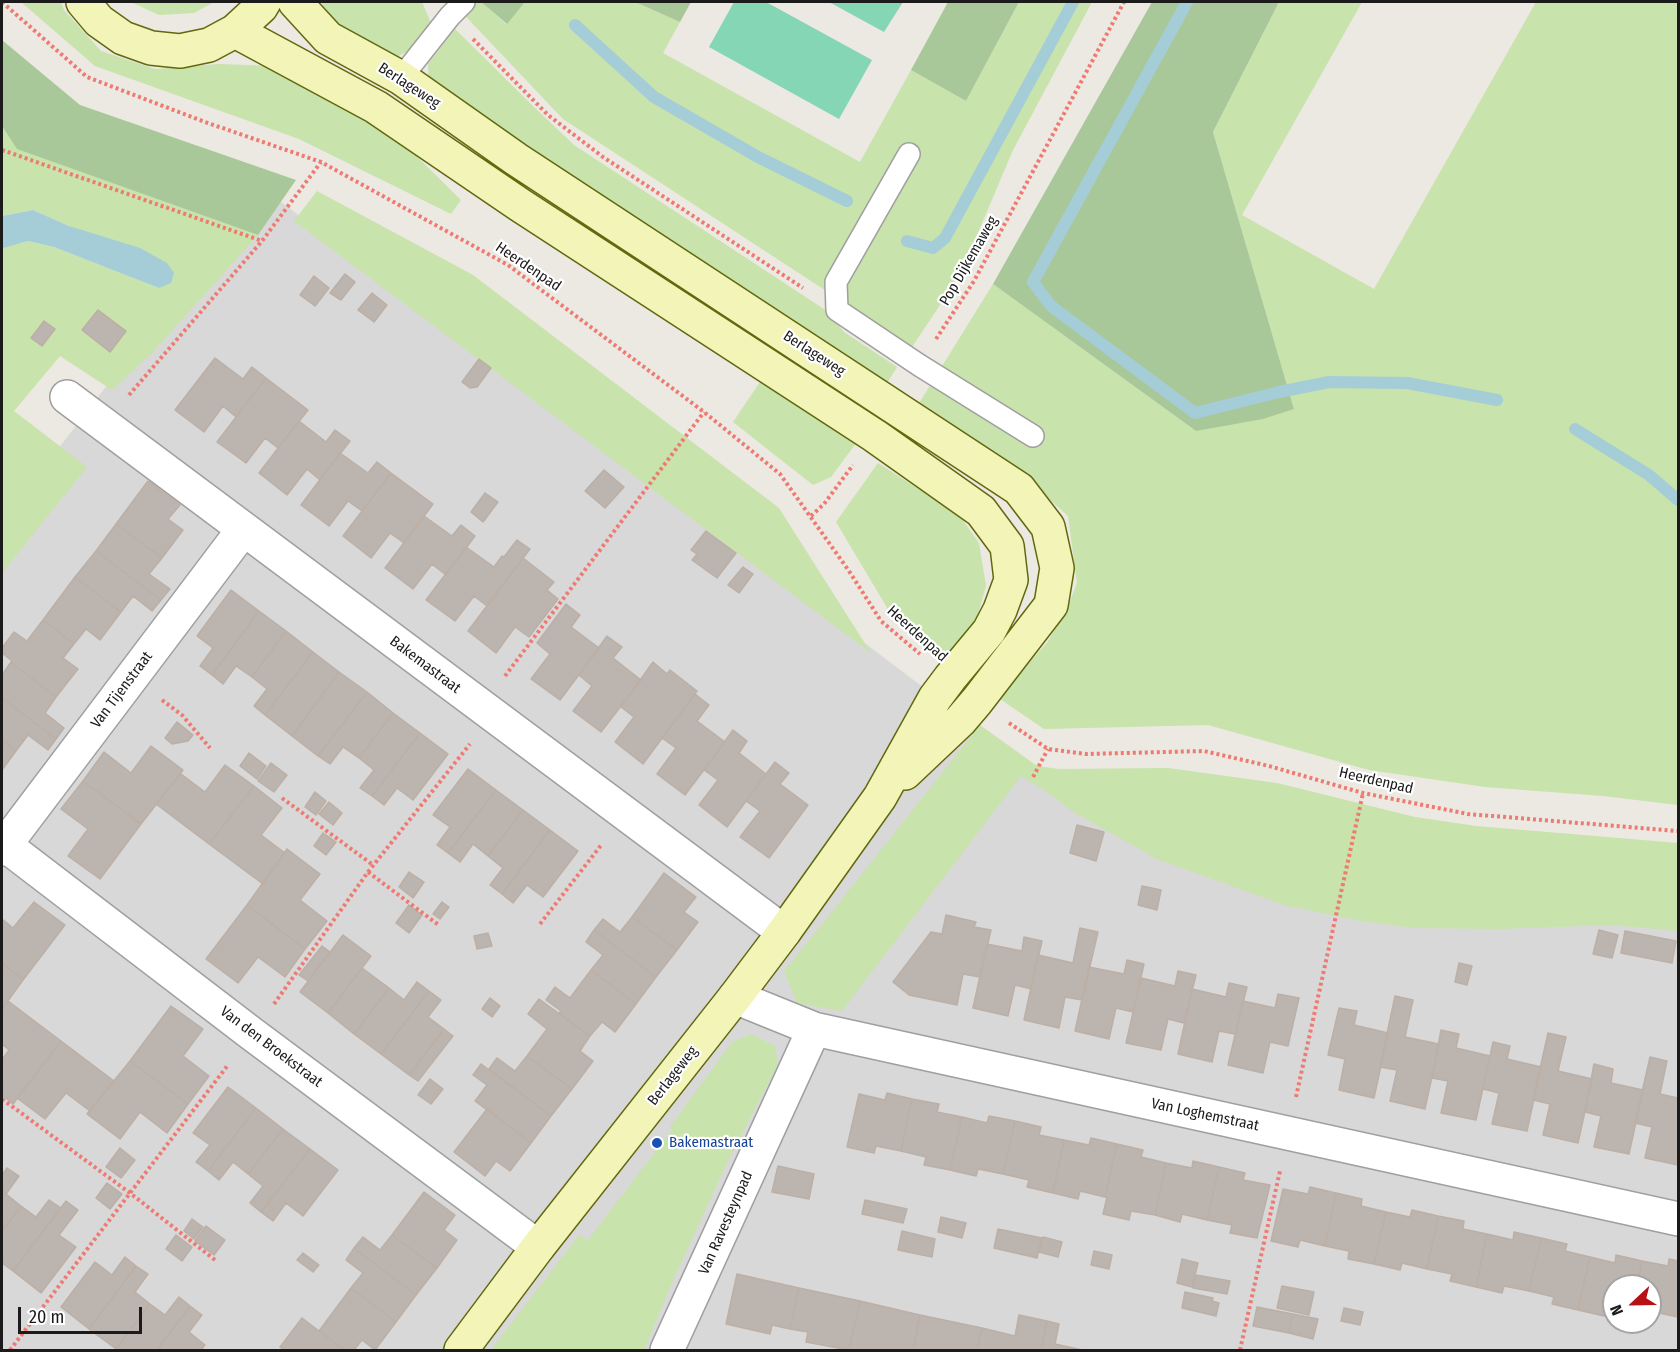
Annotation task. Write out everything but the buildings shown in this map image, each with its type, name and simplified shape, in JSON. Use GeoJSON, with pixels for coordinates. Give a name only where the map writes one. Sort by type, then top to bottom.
{"type":"FeatureCollection","features":[{"type":"Feature","properties":{"kind":"street"},"geometry":{"type":"LineString","coordinates":[[83,2],[99,21],[123,38],[151,48],[180,51],[209,45],[235,31],[264,2]]}},
{"type":"Feature","properties":{"kind":"street","name":"Berlageweg"},"geometry":{"type":"LineString","coordinates":[[296,2],[328,38],[400,78],[516,159],[1019,489],[1048,527],[1057,568],[1051,605],[960,721],[880,797]]}},
{"type":"Feature","properties":{"kind":"street","name":"Berlageweg"},"geometry":{"type":"LineString","coordinates":[[235,31],[376,107],[520,205],[875,436],[981,511],[1007,546],[1011,580],[1000,610],[989,631],[935,698],[880,797],[735,997],[538,1247],[461,1350]]}},
{"type":"Feature","properties":{"kind":"street","name":"Bakemastraat"},"geometry":{"type":"LineString","coordinates":[[67,397],[784,932]]}},
{"type":"Feature","properties":{"kind":"street","name":"Van Tijenstraat"},"geometry":{"type":"LineString","coordinates":[[3,847],[243,530]]}},
{"type":"Feature","properties":{"kind":"street","name":"Van den Broekstraat"},"geometry":{"type":"LineString","coordinates":[[3,847],[538,1247]]}},
{"type":"Feature","properties":{"kind":"street","name":"Van Loghemstraat"},"geometry":{"type":"LineString","coordinates":[[735,997],[814,1029],[1678,1219]]}},
{"type":"Feature","properties":{"kind":"street","name":"Van Ravesteynpad"},"geometry":{"type":"LineString","coordinates":[[667,1350],[814,1029]]}},
{"type":"Feature","properties":{"kind":"lane"},"geometry":{"type":"LineString","coordinates":[[400,78],[457,9]]}},
{"type":"Feature","properties":{"kind":"lane"},"geometry":{"type":"LineString","coordinates":[[909,154],[836,282],[837,310],[919,365],[1033,436]]}},
{"type":"Feature","properties":{"kind":"path","name":"Heerdenpad"},"geometry":{"type":"LineString","coordinates":[[2,2],[87,77],[205,122],[321,162],[508,265],[705,412],[780,474],[881,621],[950,678]]}},
{"type":"Feature","properties":{"kind":"path","name":"Pop Dijkemaweg"},"geometry":{"type":"LineString","coordinates":[[919,365],[974,281],[1124,2]]}},
{"type":"Feature","properties":{"kind":"path"},"geometry":{"type":"LineString","coordinates":[[457,9],[548,115],[603,157],[837,310]]}},
{"type":"Feature","properties":{"kind":"path"},"geometry":{"type":"LineString","coordinates":[[2,150],[262,242]]}},
{"type":"Feature","properties":{"kind":"path"},"geometry":{"type":"LineString","coordinates":[[105,424],[262,242],[321,162]]}},
{"type":"Feature","properties":{"kind":"path"},"geometry":{"type":"LineString","coordinates":[[481,707],[705,412]]}},
{"type":"Feature","properties":{"kind":"path"},"geometry":{"type":"LineString","coordinates":[[811,516],[824,504],[875,436]]}},
{"type":"Feature","properties":{"kind":"path"},"geometry":{"type":"LineString","coordinates":[[132,677],[182,715],[210,748]]}},
{"type":"Feature","properties":{"kind":"path","name":"Heerdenpad"},"geometry":{"type":"LineString","coordinates":[[977,701],[1048,749],[1086,754],[1204,751],[1269,766],[1363,793],[1468,814],[1678,831]]}},
{"type":"Feature","properties":{"kind":"path"},"geometry":{"type":"LineString","coordinates":[[1033,777],[1048,749]]}},
{"type":"Feature","properties":{"kind":"path"},"geometry":{"type":"LineString","coordinates":[[1240,1350],[1363,793]]}},
{"type":"Feature","properties":{"kind":"path"},"geometry":{"type":"LineString","coordinates":[[282,798],[373,865]]}},
{"type":"Feature","properties":{"kind":"path"},"geometry":{"type":"LineString","coordinates":[[540,924],[626,815]]}},
{"type":"Feature","properties":{"kind":"path"},"geometry":{"type":"LineString","coordinates":[[368,872],[440,926]]}},
{"type":"Feature","properties":{"kind":"path"},"geometry":{"type":"LineString","coordinates":[[2,1099],[130,1193],[215,1260]]}},
{"type":"Feature","properties":{"kind":"shaded area"},"geometry":{"type":"Polygon","coordinates":[[[260,186],[1075,802],[1678,915],[1678,1350],[2,1350],[2,522],[260,186]]]}},
{"type":"Feature","properties":{"kind":"green space"},"geometry":{"type":"Polygon","coordinates":[[[21,2],[61,2],[64,10],[101,51],[155,69],[219,64],[274,66],[400,140],[461,200],[451,214],[299,139],[95,66],[21,2]]]}},
{"type":"Feature","properties":{"kind":"green space"},"geometry":{"type":"Polygon","coordinates":[[[131,2],[214,2],[194,13],[159,15],[131,2]]]}},
{"type":"Feature","properties":{"kind":"green space"},"geometry":{"type":"Polygon","coordinates":[[[321,2],[422,2],[431,23],[414,48],[391,60],[334,21],[321,2]]]}},
{"type":"Feature","properties":{"kind":"green space"},"geometry":{"type":"Polygon","coordinates":[[[452,2],[481,2],[506,24],[525,2],[635,2],[680,22],[663,53],[860,162],[911,70],[966,101],[1019,2],[1092,2],[1013,150],[960,275],[912,347],[563,119],[452,2]]]}},
{"type":"Feature","properties":{"kind":"green space"},"geometry":{"type":"Polygon","coordinates":[[[481,2],[525,2],[507,24],[481,2]]]}},
{"type":"Feature","properties":{"kind":"green space"},"geometry":{"type":"Polygon","coordinates":[[[635,2],[691,2],[680,22],[635,2]]]}},
{"type":"Feature","properties":{"kind":"green space"},"geometry":{"type":"Polygon","coordinates":[[[734,2],[766,2],[872,60],[839,119],[709,47],[734,2]]]}},
{"type":"Feature","properties":{"kind":"green space"},"geometry":{"type":"Polygon","coordinates":[[[829,2],[903,2],[884,32],[829,2]]]}},
{"type":"Feature","properties":{"kind":"green space"},"geometry":{"type":"Polygon","coordinates":[[[948,2],[1019,2],[966,101],[911,70],[948,2]]]}},
{"type":"Feature","properties":{"kind":"green space"},"geometry":{"type":"Polygon","coordinates":[[[1152,2],[1279,2],[1213,132],[1294,409],[1263,419],[1196,431],[993,284],[1152,2]]]}},
{"type":"Feature","properties":{"kind":"green space"},"geometry":{"type":"Polygon","coordinates":[[[1279,2],[1362,2],[1242,215],[1374,289],[1536,2],[1678,2],[1678,805],[1603,796],[1485,787],[1369,770],[1208,725],[1044,729],[997,697],[1047,643],[1068,607],[1077,583],[1068,516],[1007,461],[918,405],[993,284],[1196,431],[1294,409],[1213,132],[1279,2]]]}},
{"type":"Feature","properties":{"kind":"green space"},"geometry":{"type":"Polygon","coordinates":[[[455,29],[574,145],[827,311],[844,332],[897,367],[887,383],[429,85],[428,64],[455,29]]]}},
{"type":"Feature","properties":{"kind":"green space"},"geometry":{"type":"Polygon","coordinates":[[[2,40],[80,105],[296,180],[258,235],[17,149],[2,126],[2,40]]]}},
{"type":"Feature","properties":{"kind":"green space"},"geometry":{"type":"Polygon","coordinates":[[[2,126],[18,149],[258,235],[152,353],[112,390],[60,356],[14,411],[87,467],[2,573],[2,250],[28,241],[54,247],[159,288],[69,226],[33,210],[2,216],[2,126]]]}},
{"type":"Feature","properties":{"kind":"green space"},"geometry":{"type":"Polygon","coordinates":[[[317,191],[473,275],[779,508],[871,653],[294,221],[317,191]]]}},
{"type":"Feature","properties":{"kind":"green space"},"geometry":{"type":"Polygon","coordinates":[[[762,379],[857,442],[831,477],[813,485],[733,422],[762,379]]]}},
{"type":"Feature","properties":{"kind":"green space"},"geometry":{"type":"Polygon","coordinates":[[[878,463],[959,515],[979,543],[986,586],[976,621],[945,658],[892,616],[836,522],[878,463]]]}},
{"type":"Feature","properties":{"kind":"green space"},"geometry":{"type":"Polygon","coordinates":[[[980,725],[1037,766],[1059,769],[1168,768],[1277,783],[1415,817],[1476,826],[1678,843],[1678,931],[1611,925],[1500,929],[1412,928],[1356,920],[1284,905],[1157,859],[1072,811],[1021,776],[842,1011],[797,1003],[784,971],[980,725]]]}},
{"type":"Feature","properties":{"kind":"green space"},"geometry":{"type":"Polygon","coordinates":[[[751,1034],[775,1046],[778,1064],[726,1165],[644,1350],[491,1350],[579,1235],[588,1240],[672,1130],[670,1127],[732,1042],[751,1034]]]}},
{"type":"Feature","properties":{"kind":"water"},"geometry":{"type":"Polygon","coordinates":[[[33,210],[69,226],[140,248],[167,263],[174,273],[171,283],[159,288],[54,247],[28,241],[2,250],[2,216],[33,210]]]}},
{"type":"Feature","properties":{"kind":"waterway"},"geometry":{"type":"LineString","coordinates":[[907,241],[933,248],[945,238],[1073,2]]}},
{"type":"Feature","properties":{"kind":"waterway"},"geometry":{"type":"LineString","coordinates":[[1187,2],[1033,282],[1051,306],[1195,413],[1329,382],[1407,383],[1497,400]]}},
{"type":"Feature","properties":{"kind":"waterway"},"geometry":{"type":"LineString","coordinates":[[575,25],[654,97],[758,157],[847,201]]}},
{"type":"Feature","properties":{"kind":"waterway"},"geometry":{"type":"LineString","coordinates":[[1575,429],[1649,475],[1678,500]]}},
{"type":"Feature","properties":{"kind":"place","name":"Bakemastraat"},"geometry":{"type":"Point","coordinates":[657,1143]}}]}
